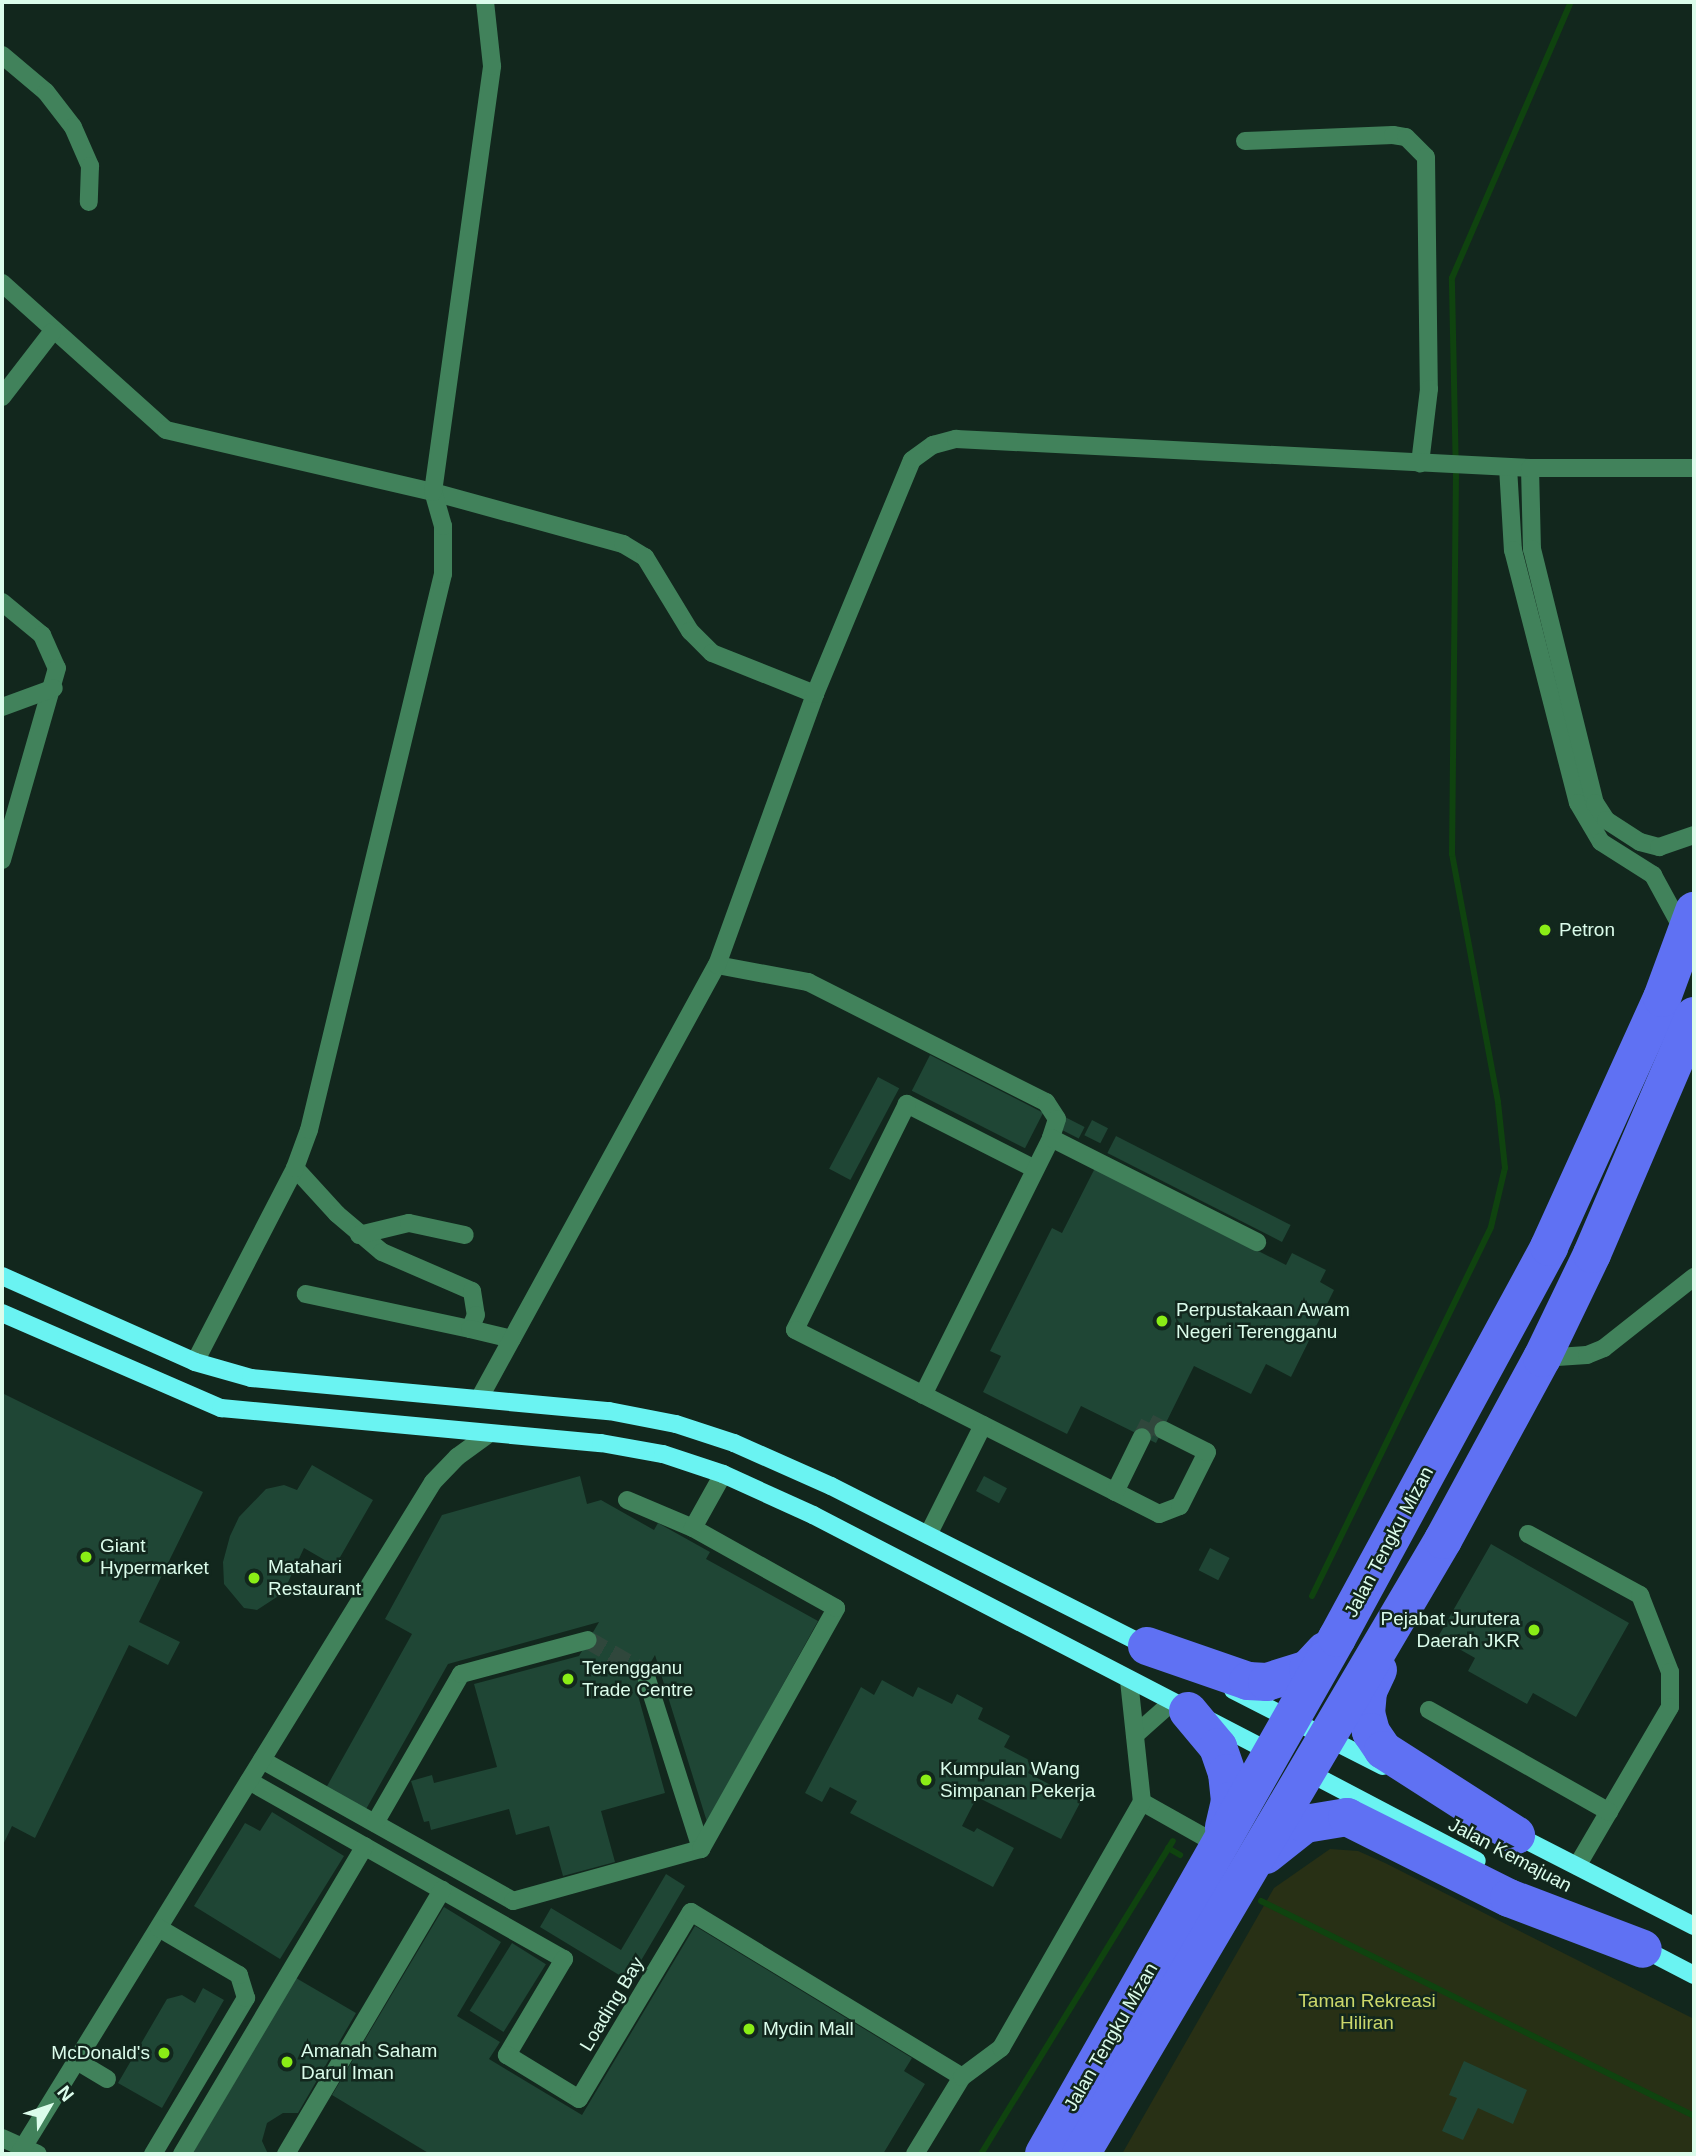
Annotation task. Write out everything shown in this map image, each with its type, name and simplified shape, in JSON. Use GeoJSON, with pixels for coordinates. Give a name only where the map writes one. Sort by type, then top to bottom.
{"type":"FeatureCollection","features":[{"type":"Feature","properties":{"kind":"highway","name":"Jalan Tengku Mizan"},"geometry":{"type":"LineString","coordinates":[[1044,2154],[1337,1638],[1549,1247],[1662,998],[1690,923]]}},
{"type":"Feature","properties":{"kind":"highway","name":"Jalan Tengku Mizan"},"geometry":{"type":"LineString","coordinates":[[1081,2154],[1443,1540],[1542,1358],[1592,1254],[1694,1016]]}},
{"type":"Feature","properties":{"kind":"highway"},"geometry":{"type":"LineString","coordinates":[[1443,1540],[1368,1691],[1366,1713],[1371,1732],[1383,1750],[1516,1835]]}},
{"type":"Feature","properties":{"kind":"highway"},"geometry":{"type":"LineString","coordinates":[[1147,1646],[1248,1681],[1266,1682],[1308,1669],[1337,1638]]}},
{"type":"Feature","properties":{"kind":"highway"},"geometry":{"type":"LineString","coordinates":[[1180,1707],[1218,1747],[1227,1773],[1230,1801],[1220,1846]]}},
{"type":"Feature","properties":{"kind":"highway"},"geometry":{"type":"LineString","coordinates":[[1242,1880],[1305,1824],[1346,1817],[1509,1898],[1643,1949]]}},
{"type":"Feature","properties":{"kind":"main road","name":"Jalan Kemajuan"},"geometry":{"type":"LineString","coordinates":[[6,1276],[195,1362],[251,1378],[609,1411],[676,1424],[746,1448],[928,1535],[1694,1926]]}},
{"type":"Feature","properties":{"kind":"main road","name":"Jalan Kemajuan"},"geometry":{"type":"LineString","coordinates":[[2,1313],[221,1408],[487,1435],[601,1443],[663,1454],[723,1474],[813,1515],[1694,1975]]}},
{"type":"Feature","properties":{"kind":"street"},"geometry":{"type":"LineString","coordinates":[[195,1362],[295,1167],[309,1130],[443,574],[443,526],[433,492],[492,66],[485,2]]}},
{"type":"Feature","properties":{"kind":"street"},"geometry":{"type":"LineString","coordinates":[[2,55],[46,92],[73,127],[90,166],[89,202]]}},
{"type":"Feature","properties":{"kind":"street"},"geometry":{"type":"LineString","coordinates":[[1245,141],[1393,135],[1406,137],[1426,157],[1429,389],[1424,463]]}},
{"type":"Feature","properties":{"kind":"street"},"geometry":{"type":"LineString","coordinates":[[2,283],[52,332],[166,430],[433,492],[623,544],[645,557],[661,579],[672,605],[712,653],[815,694]]}},
{"type":"Feature","properties":{"kind":"street"},"geometry":{"type":"LineString","coordinates":[[2,397],[52,332]]}},
{"type":"Feature","properties":{"kind":"street"},"geometry":{"type":"LineString","coordinates":[[479,1399],[717,965],[815,694],[912,460],[933,445],[956,439],[1530,468],[1694,468]]}},
{"type":"Feature","properties":{"kind":"street"},"geometry":{"type":"LineString","coordinates":[[1508,467],[1513,550],[1578,803],[1601,842],[1653,875],[1676,910],[1690,923]]}},
{"type":"Feature","properties":{"kind":"street"},"geometry":{"type":"LineString","coordinates":[[1530,468],[1532,549],[1595,803],[1606,820],[1640,842],[1659,847],[1694,835]]}},
{"type":"Feature","properties":{"kind":"street"},"geometry":{"type":"LineString","coordinates":[[2,602],[42,635],[52,651],[57,668],[54,688],[6,829],[2,860]]}},
{"type":"Feature","properties":{"kind":"street"},"geometry":{"type":"LineString","coordinates":[[2,707],[54,688]]}},
{"type":"Feature","properties":{"kind":"street"},"geometry":{"type":"LineString","coordinates":[[717,965],[808,982],[1046,1102],[1057,1119],[1051,1138],[923,1395]]}},
{"type":"Feature","properties":{"kind":"street"},"geometry":{"type":"LineString","coordinates":[[1035,1169],[907,1104],[794,1330],[1159,1514],[1180,1506],[1207,1452],[1163,1430]]}},
{"type":"Feature","properties":{"kind":"street"},"geometry":{"type":"LineString","coordinates":[[1051,1138],[1257,1242]]}},
{"type":"Feature","properties":{"kind":"street"},"geometry":{"type":"LineString","coordinates":[[295,1167],[359,1235],[382,1252],[472,1292],[476,1315],[470,1329]]}},
{"type":"Feature","properties":{"kind":"street"},"geometry":{"type":"LineString","coordinates":[[359,1235],[409,1223],[465,1235]]}},
{"type":"Feature","properties":{"kind":"street"},"geometry":{"type":"LineString","coordinates":[[1542,1358],[1587,1355],[1604,1348],[1694,1278]]}},
{"type":"Feature","properties":{"kind":"street"},"geometry":{"type":"LineString","coordinates":[[306,1294],[512,1339]]}},
{"type":"Feature","properties":{"kind":"street"},"geometry":{"type":"LineString","coordinates":[[928,1535],[983,1425]]}},
{"type":"Feature","properties":{"kind":"street"},"geometry":{"type":"LineString","coordinates":[[2,2138],[27,2152],[77,2061],[433,1482],[457,1457],[487,1435]]}},
{"type":"Feature","properties":{"kind":"street"},"geometry":{"type":"LineString","coordinates":[[1115,1492],[1142,1437]]}},
{"type":"Feature","properties":{"kind":"street"},"geometry":{"type":"LineString","coordinates":[[693,1528],[723,1474]]}},
{"type":"Feature","properties":{"kind":"street"},"geometry":{"type":"LineString","coordinates":[[262,1760],[513,1901],[701,1849],[836,1608],[693,1528],[627,1500]]}},
{"type":"Feature","properties":{"kind":"street"},"geometry":{"type":"LineString","coordinates":[[1528,1534],[1640,1595],[1670,1672],[1670,1707],[1577,1866]]}},
{"type":"Feature","properties":{"kind":"street"},"geometry":{"type":"LineString","coordinates":[[376,1824],[461,1674],[588,1640]]}},
{"type":"Feature","properties":{"kind":"street"},"geometry":{"type":"LineString","coordinates":[[645,1673],[701,1849]]}},
{"type":"Feature","properties":{"kind":"street"},"geometry":{"type":"LineString","coordinates":[[915,2154],[962,2077],[1001,2048],[1142,1802],[1129,1681]]}},
{"type":"Feature","properties":{"kind":"street"},"geometry":{"type":"LineString","coordinates":[[1135,1735],[1180,1707]]}},
{"type":"Feature","properties":{"kind":"street"},"geometry":{"type":"LineString","coordinates":[[1429,1710],[1609,1812]]}},
{"type":"Feature","properties":{"kind":"street"},"geometry":{"type":"LineString","coordinates":[[249,1781],[442,1890],[286,2154]]}},
{"type":"Feature","properties":{"kind":"street"},"geometry":{"type":"LineString","coordinates":[[1142,1802],[1220,1846]]}},
{"type":"Feature","properties":{"kind":"street"},"geometry":{"type":"LineString","coordinates":[[182,2154],[365,1846]]}},
{"type":"Feature","properties":{"kind":"street","name":"Loading Bay"},"geometry":{"type":"LineString","coordinates":[[442,1890],[565,1959],[507,2055],[579,2099],[691,1912],[962,2077]]}},
{"type":"Feature","properties":{"kind":"street"},"geometry":{"type":"LineString","coordinates":[[153,2154],[246,1998],[239,1975],[159,1927]]}},
{"type":"Feature","properties":{"kind":"street"},"geometry":{"type":"LineString","coordinates":[[77,2061],[107,2079]]}},
{"type":"Feature","properties":{"kind":"green space","name":"Taman Rekreasi Hiliran"},"geometry":{"type":"Polygon","coordinates":[[[1330,1849],[1358,1851],[1385,1863],[1694,2019],[1694,2154],[1122,2154],[1274,1888],[1330,1849]]]}},
{"type":"Feature","properties":{"kind":"building"},"geometry":{"type":"Polygon","coordinates":[[[930,1055],[1043,1113],[1025,1148],[912,1091],[930,1055]]]}},
{"type":"Feature","properties":{"kind":"building"},"geometry":{"type":"Polygon","coordinates":[[[878,1077],[899,1088],[850,1180],[829,1169],[878,1077]]]}},
{"type":"Feature","properties":{"kind":"building"},"geometry":{"type":"Polygon","coordinates":[[[1065,1117],[1085,1127],[1079,1139],[1059,1129],[1065,1117]]]}},
{"type":"Feature","properties":{"kind":"building"},"geometry":{"type":"Polygon","coordinates":[[[1092,1120],[1108,1128],[1100,1143],[1084,1135],[1092,1120]]]}},
{"type":"Feature","properties":{"kind":"building"},"geometry":{"type":"Polygon","coordinates":[[[1116,1136],[1291,1225],[1282,1242],[1107,1153],[1116,1136]]]}},
{"type":"Feature","properties":{"kind":"building","name":"Perpustakaan Awam Negeri Terengganu"},"geometry":{"type":"Polygon","coordinates":[[[1095,1168],[1286,1265],[1292,1253],[1326,1270],[1320,1282],[1334,1290],[1291,1377],[1266,1364],[1251,1394],[1194,1366],[1156,1443],[1081,1406],[1067,1434],[983,1392],[1001,1356],[990,1351],[1052,1228],[1062,1233],[1095,1168]]]}},
{"type":"Feature","properties":{"kind":"building","name":"Giant Hypermarket"},"geometry":{"type":"Polygon","coordinates":[[[2,1393],[203,1492],[139,1622],[180,1642],[168,1665],[129,1645],[35,1838],[12,1826],[2,1847],[2,1393]]]}},
{"type":"Feature","properties":{"kind":"building"},"geometry":{"type":"Polygon","coordinates":[[[312,1465],[373,1500],[335,1566],[304,1548],[283,1593],[257,1610],[244,1608],[224,1584],[223,1562],[230,1536],[239,1517],[266,1489],[284,1485],[297,1490],[312,1465]]]}},
{"type":"Feature","properties":{"kind":"building","name":"Terengganu Trade Centre"},"geometry":{"type":"Polygon","coordinates":[[[580,1476],[587,1504],[601,1500],[654,1530],[658,1523],[710,1552],[706,1559],[818,1621],[707,1822],[655,1655],[636,1688],[665,1793],[601,1811],[615,1862],[563,1876],[549,1826],[516,1835],[509,1809],[431,1830],[429,1821],[424,1822],[411,1781],[432,1775],[434,1783],[497,1767],[474,1684],[579,1656],[599,1622],[448,1664],[365,1811],[326,1788],[412,1634],[385,1619],[442,1515],[580,1476]]]}},
{"type":"Feature","properties":{"kind":"building"},"geometry":{"type":"Polygon","coordinates":[[[984,1476],[1007,1488],[999,1503],[976,1491],[984,1476]]]}},
{"type":"Feature","properties":{"kind":"building","name":"Pejabat Jurutera Daerah JKR"},"geometry":{"type":"Polygon","coordinates":[[[1491,1544],[1629,1623],[1576,1717],[1533,1693],[1527,1704],[1468,1671],[1475,1658],[1438,1637],[1491,1544]]]}},
{"type":"Feature","properties":{"kind":"building"},"geometry":{"type":"Polygon","coordinates":[[[1210,1548],[1230,1558],[1218,1580],[1199,1570],[1210,1548]]]}},
{"type":"Feature","properties":{"kind":"building","name":"Kumpulan Wang Simpanan Pekerja"},"geometry":{"type":"Polygon","coordinates":[[[882,1680],[913,1697],[918,1687],[952,1704],[957,1694],[983,1708],[978,1719],[1010,1736],[1004,1747],[1033,1762],[1028,1773],[1081,1801],[1061,1839],[977,1797],[962,1826],[974,1832],[977,1828],[1014,1848],[993,1887],[850,1813],[857,1801],[830,1787],[822,1802],[805,1793],[861,1687],[874,1695],[882,1680]]]}},
{"type":"Feature","properties":{"kind":"building"},"geometry":{"type":"Polygon","coordinates":[[[272,1812],[344,1856],[280,1959],[194,1906],[245,1823],[260,1831],[272,1812]]]}},
{"type":"Feature","properties":{"kind":"building"},"geometry":{"type":"Polygon","coordinates":[[[666,1874],[685,1886],[629,1981],[540,1927],[551,1908],[621,1950],[666,1874]]]}},
{"type":"Feature","properties":{"kind":"building","name":"Mydin Mall"},"geometry":{"type":"Polygon","coordinates":[[[444,1907],[501,1942],[457,2016],[500,2042],[489,2059],[582,2115],[695,1926],[912,2058],[904,2071],[925,2084],[883,2154],[430,2154],[332,2095],[444,1907]]]}},
{"type":"Feature","properties":{"kind":"building"},"geometry":{"type":"Polygon","coordinates":[[[512,1943],[546,1964],[504,2032],[470,2011],[512,1943]]]}},
{"type":"Feature","properties":{"kind":"building","name":"Amanah Saham Darul Iman"},"geometry":{"type":"Polygon","coordinates":[[[296,1978],[356,2013],[298,2113],[283,2113],[267,2123],[262,2141],[268,2154],[192,2154],[296,1978]]]}},
{"type":"Feature","properties":{"kind":"building","name":"McDonald's"},"geometry":{"type":"Polygon","coordinates":[[[203,1988],[224,2000],[162,2108],[118,2083],[167,1999],[182,1995],[195,2003],[203,1988]]]}},
{"type":"Feature","properties":{"kind":"building"},"geometry":{"type":"Polygon","coordinates":[[[1464,2061],[1527,2090],[1513,2124],[1478,2108],[1463,2140],[1442,2131],[1457,2098],[1449,2095],[1464,2061]]]}},
{"type":"Feature","properties":{"kind":"waterway"},"geometry":{"type":"LineString","coordinates":[[1312,1596],[1491,1227],[1505,1168],[1498,1102],[1452,854],[1456,477],[1452,278],[1571,2]]}},
{"type":"Feature","properties":{"kind":"waterway"},"geometry":{"type":"LineString","coordinates":[[981,2154],[1173,1841]]}},
{"type":"Feature","properties":{"kind":"waterway"},"geometry":{"type":"LineString","coordinates":[[1168,1848],[1180,1855]]}},
{"type":"Feature","properties":{"kind":"waterway"},"geometry":{"type":"LineString","coordinates":[[1261,1901],[1694,2116]]}},
{"type":"Feature","properties":{"kind":"tunnel"},"geometry":{"type":"LineString","coordinates":[[1142,1437],[1149,1423],[1163,1430]]}},
{"type":"Feature","properties":{"kind":"tunnel"},"geometry":{"type":"LineString","coordinates":[[588,1640],[645,1673]]}},
{"type":"Feature","properties":{"kind":"place","name":"Petron"},"geometry":{"type":"Point","coordinates":[1545,930]}},
{"type":"Feature","properties":{"kind":"place","name":"Perpustakaan Awam Negeri Terengganu"},"geometry":{"type":"Point","coordinates":[1162,1321]}},
{"type":"Feature","properties":{"kind":"place","name":"Giant Hypermarket"},"geometry":{"type":"Point","coordinates":[86,1557]}},
{"type":"Feature","properties":{"kind":"place","name":"Matahari Restaurant"},"geometry":{"type":"Point","coordinates":[254,1578]}},
{"type":"Feature","properties":{"kind":"place","name":"Pejabat Jurutera Daerah JKR"},"geometry":{"type":"Point","coordinates":[1534,1630]}},
{"type":"Feature","properties":{"kind":"place","name":"Terengganu Trade Centre"},"geometry":{"type":"Point","coordinates":[568,1679]}},
{"type":"Feature","properties":{"kind":"place","name":"Kumpulan Wang Simpanan Pekerja"},"geometry":{"type":"Point","coordinates":[926,1780]}},
{"type":"Feature","properties":{"kind":"place","name":"Mydin Mall"},"geometry":{"type":"Point","coordinates":[749,2029]}},
{"type":"Feature","properties":{"kind":"place","name":"McDonald's"},"geometry":{"type":"Point","coordinates":[164,2053]}},
{"type":"Feature","properties":{"kind":"place","name":"Amanah Saham Darul Iman"},"geometry":{"type":"Point","coordinates":[287,2062]}}]}
